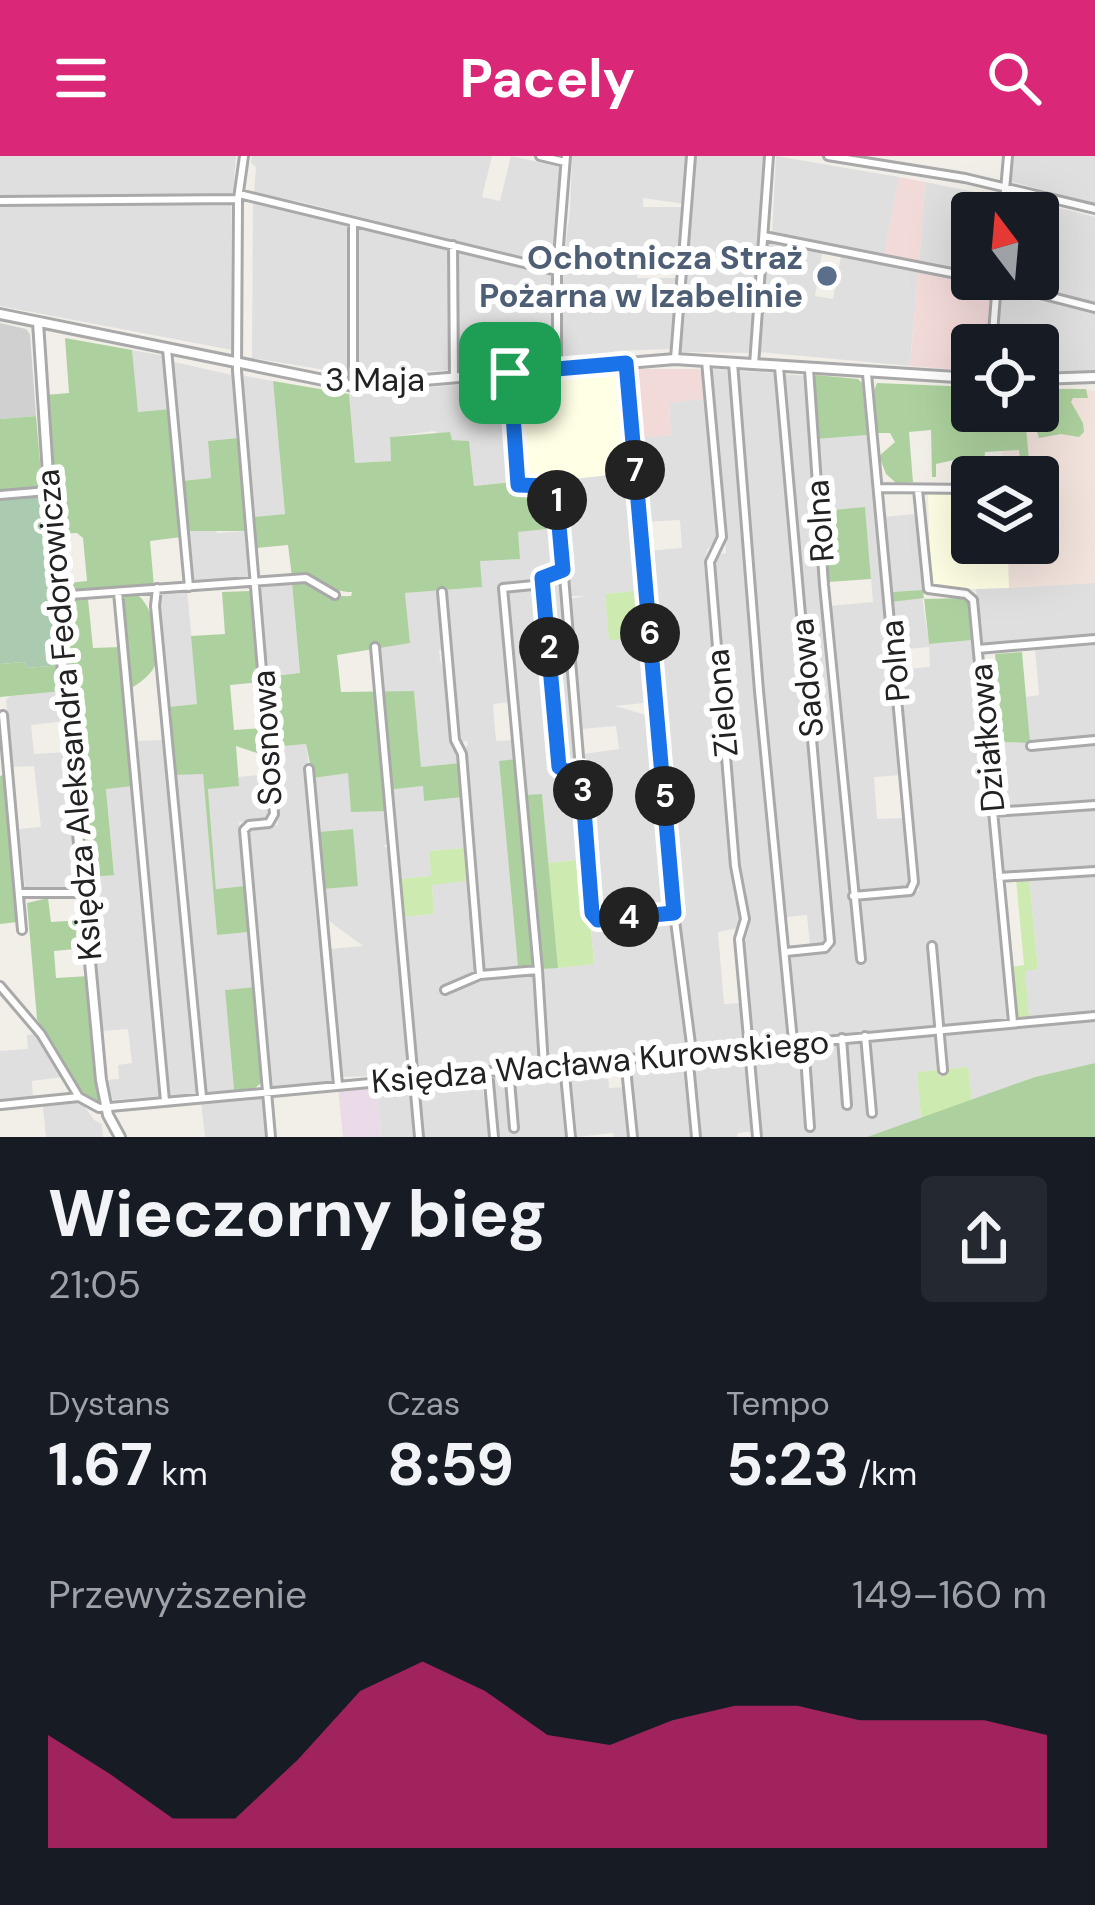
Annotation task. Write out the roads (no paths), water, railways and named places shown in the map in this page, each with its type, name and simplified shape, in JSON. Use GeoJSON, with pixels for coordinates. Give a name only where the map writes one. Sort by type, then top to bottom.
{"type":"FeatureCollection","features":[{"type":"Feature","properties":{"kind":"street","name":"Sosnowa"},"geometry":{"type":"LineString","coordinates":[[244,156],[238,197],[238,364],[274,814],[269,823],[244,830],[267,1092]]}},
{"type":"Feature","properties":{"kind":"street"},"geometry":{"type":"LineString","coordinates":[[540,156],[566,159],[557,272],[557,368]]}},
{"type":"Feature","properties":{"kind":"street"},"geometry":{"type":"LineString","coordinates":[[675,359],[691,156]]}},
{"type":"Feature","properties":{"kind":"street"},"geometry":{"type":"LineString","coordinates":[[754,365],[770,156]]}},
{"type":"Feature","properties":{"kind":"street"},"geometry":{"type":"LineString","coordinates":[[828,156],[1005,187],[1095,209]]}},
{"type":"Feature","properties":{"kind":"street"},"geometry":{"type":"LineString","coordinates":[[1005,192],[1008,156]]}},
{"type":"Feature","properties":{"kind":"street"},"geometry":{"type":"LineString","coordinates":[[0,201],[238,197],[557,272]]}},
{"type":"Feature","properties":{"kind":"street"},"geometry":{"type":"LineString","coordinates":[[353,221],[353,386]]}},
{"type":"Feature","properties":{"kind":"street"},"geometry":{"type":"LineString","coordinates":[[764,236],[951,273]]}},
{"type":"Feature","properties":{"kind":"street"},"geometry":{"type":"LineString","coordinates":[[453,245],[454,378]]}},
{"type":"Feature","properties":{"kind":"street"},"geometry":{"type":"LineString","coordinates":[[1059,298],[1095,308]]}},
{"type":"Feature","properties":{"kind":"street","name":"3 Maja"},"geometry":{"type":"LineString","coordinates":[[0,314],[353,386],[675,359],[951,377]]}},
{"type":"Feature","properties":{"kind":"street","name":"Księdza Aleksandra Fedorowicza"},"geometry":{"type":"LineString","coordinates":[[38,322],[56,596],[84,892],[106,1107],[120,1137]]}},
{"type":"Feature","properties":{"kind":"street"},"geometry":{"type":"LineString","coordinates":[[166,350],[189,587]]}},
{"type":"Feature","properties":{"kind":"street","name":"Zielona"},"geometry":{"type":"LineString","coordinates":[[706,361],[722,537],[710,562],[735,866],[745,919],[740,939],[757,1137]]}},
{"type":"Feature","properties":{"kind":"street"},"geometry":{"type":"LineString","coordinates":[[626,363],[696,1137]]}},
{"type":"Feature","properties":{"kind":"street"},"geometry":{"type":"LineString","coordinates":[[733,363],[794,1043]]}},
{"type":"Feature","properties":{"kind":"street","name":"Sadowa"},"geometry":{"type":"LineString","coordinates":[[779,367],[830,942],[825,948],[786,952]]}},
{"type":"Feature","properties":{"kind":"street","name":"Rolna"},"geometry":{"type":"LineString","coordinates":[[809,369],[860,959]]}},
{"type":"Feature","properties":{"kind":"street"},"geometry":{"type":"LineString","coordinates":[[510,373],[518,485],[548,486],[556,492],[595,918],[674,913]]}},
{"type":"Feature","properties":{"kind":"street","name":"Polna"},"geometry":{"type":"LineString","coordinates":[[853,896],[910,891],[914,883],[867,374]]}},
{"type":"Feature","properties":{"kind":"street"},"geometry":{"type":"LineString","coordinates":[[1059,378],[1095,377]]}},
{"type":"Feature","properties":{"kind":"street"},"geometry":{"type":"LineString","coordinates":[[879,487],[951,489]]}},
{"type":"Feature","properties":{"kind":"street","name":"Działkowa"},"geometry":{"type":"LineString","coordinates":[[918,490],[926,585],[934,593],[972,597],[1013,1023]]}},
{"type":"Feature","properties":{"kind":"street"},"geometry":{"type":"LineString","coordinates":[[0,495],[48,491]]}},
{"type":"Feature","properties":{"kind":"street"},"geometry":{"type":"LineString","coordinates":[[563,570],[543,576],[559,767],[581,770]]}},
{"type":"Feature","properties":{"kind":"street"},"geometry":{"type":"LineString","coordinates":[[56,596],[306,578],[334,596]]}},
{"type":"Feature","properties":{"kind":"street"},"geometry":{"type":"LineString","coordinates":[[543,584],[503,588],[544,1066]]}},
{"type":"Feature","properties":{"kind":"street"},"geometry":{"type":"LineString","coordinates":[[157,588],[202,1097]]}},
{"type":"Feature","properties":{"kind":"street"},"geometry":{"type":"LineString","coordinates":[[118,592],[165,1101]]}},
{"type":"Feature","properties":{"kind":"street"},"geometry":{"type":"LineString","coordinates":[[442,592],[455,740],[462,754],[480,975]]}},
{"type":"Feature","properties":{"kind":"street"},"geometry":{"type":"LineString","coordinates":[[978,650],[1095,639]]}},
{"type":"Feature","properties":{"kind":"street"},"geometry":{"type":"LineString","coordinates":[[375,646],[419,1137]]}},
{"type":"Feature","properties":{"kind":"street"},"geometry":{"type":"LineString","coordinates":[[3,715],[22,930]]}},
{"type":"Feature","properties":{"kind":"street"},"geometry":{"type":"LineString","coordinates":[[1031,746],[1095,740]]}},
{"type":"Feature","properties":{"kind":"street"},"geometry":{"type":"LineString","coordinates":[[309,769],[338,1085]]}},
{"type":"Feature","properties":{"kind":"street"},"geometry":{"type":"LineString","coordinates":[[993,812],[1095,805]]}},
{"type":"Feature","properties":{"kind":"street"},"geometry":{"type":"LineString","coordinates":[[999,877],[1095,871]]}},
{"type":"Feature","properties":{"kind":"street"},"geometry":{"type":"LineString","coordinates":[[19,893],[84,892]]}},
{"type":"Feature","properties":{"kind":"street"},"geometry":{"type":"LineString","coordinates":[[932,946],[943,1070]]}},
{"type":"Feature","properties":{"kind":"street"},"geometry":{"type":"LineString","coordinates":[[445,990],[480,975],[538,970]]}},
{"type":"Feature","properties":{"kind":"street"},"geometry":{"type":"LineString","coordinates":[[0,986],[41,1034],[79,1097],[94,1107],[106,1107]]}},
{"type":"Feature","properties":{"kind":"street","name":"Księdza Wacława Kurowskiego"},"geometry":{"type":"LineString","coordinates":[[106,1107],[1095,1016]]}},
{"type":"Feature","properties":{"kind":"street"},"geometry":{"type":"LineString","coordinates":[[865,1036],[872,1113]]}},
{"type":"Feature","properties":{"kind":"street"},"geometry":{"type":"LineString","coordinates":[[842,1038],[847,1105]]}},
{"type":"Feature","properties":{"kind":"street"},"geometry":{"type":"LineString","coordinates":[[804,1042],[810,1126]]}},
{"type":"Feature","properties":{"kind":"street"},"geometry":{"type":"LineString","coordinates":[[625,1058],[634,1137]]}},
{"type":"Feature","properties":{"kind":"street"},"geometry":{"type":"LineString","coordinates":[[564,1064],[571,1137]]}},
{"type":"Feature","properties":{"kind":"street"},"geometry":{"type":"LineString","coordinates":[[509,1069],[514,1128]]}},
{"type":"Feature","properties":{"kind":"street"},"geometry":{"type":"LineString","coordinates":[[488,1071],[494,1137]]}},
{"type":"Feature","properties":{"kind":"street"},"geometry":{"type":"LineString","coordinates":[[267,1092],[271,1137]]}},
{"type":"Feature","properties":{"kind":"street"},"geometry":{"type":"LineString","coordinates":[[1,1105],[79,1097]]}},
{"type":"Feature","properties":{"kind":"place","name":"Ochotnicza Straż Pożarna w Izabelinie"},"geometry":{"type":"Point","coordinates":[827,276]}}]}
